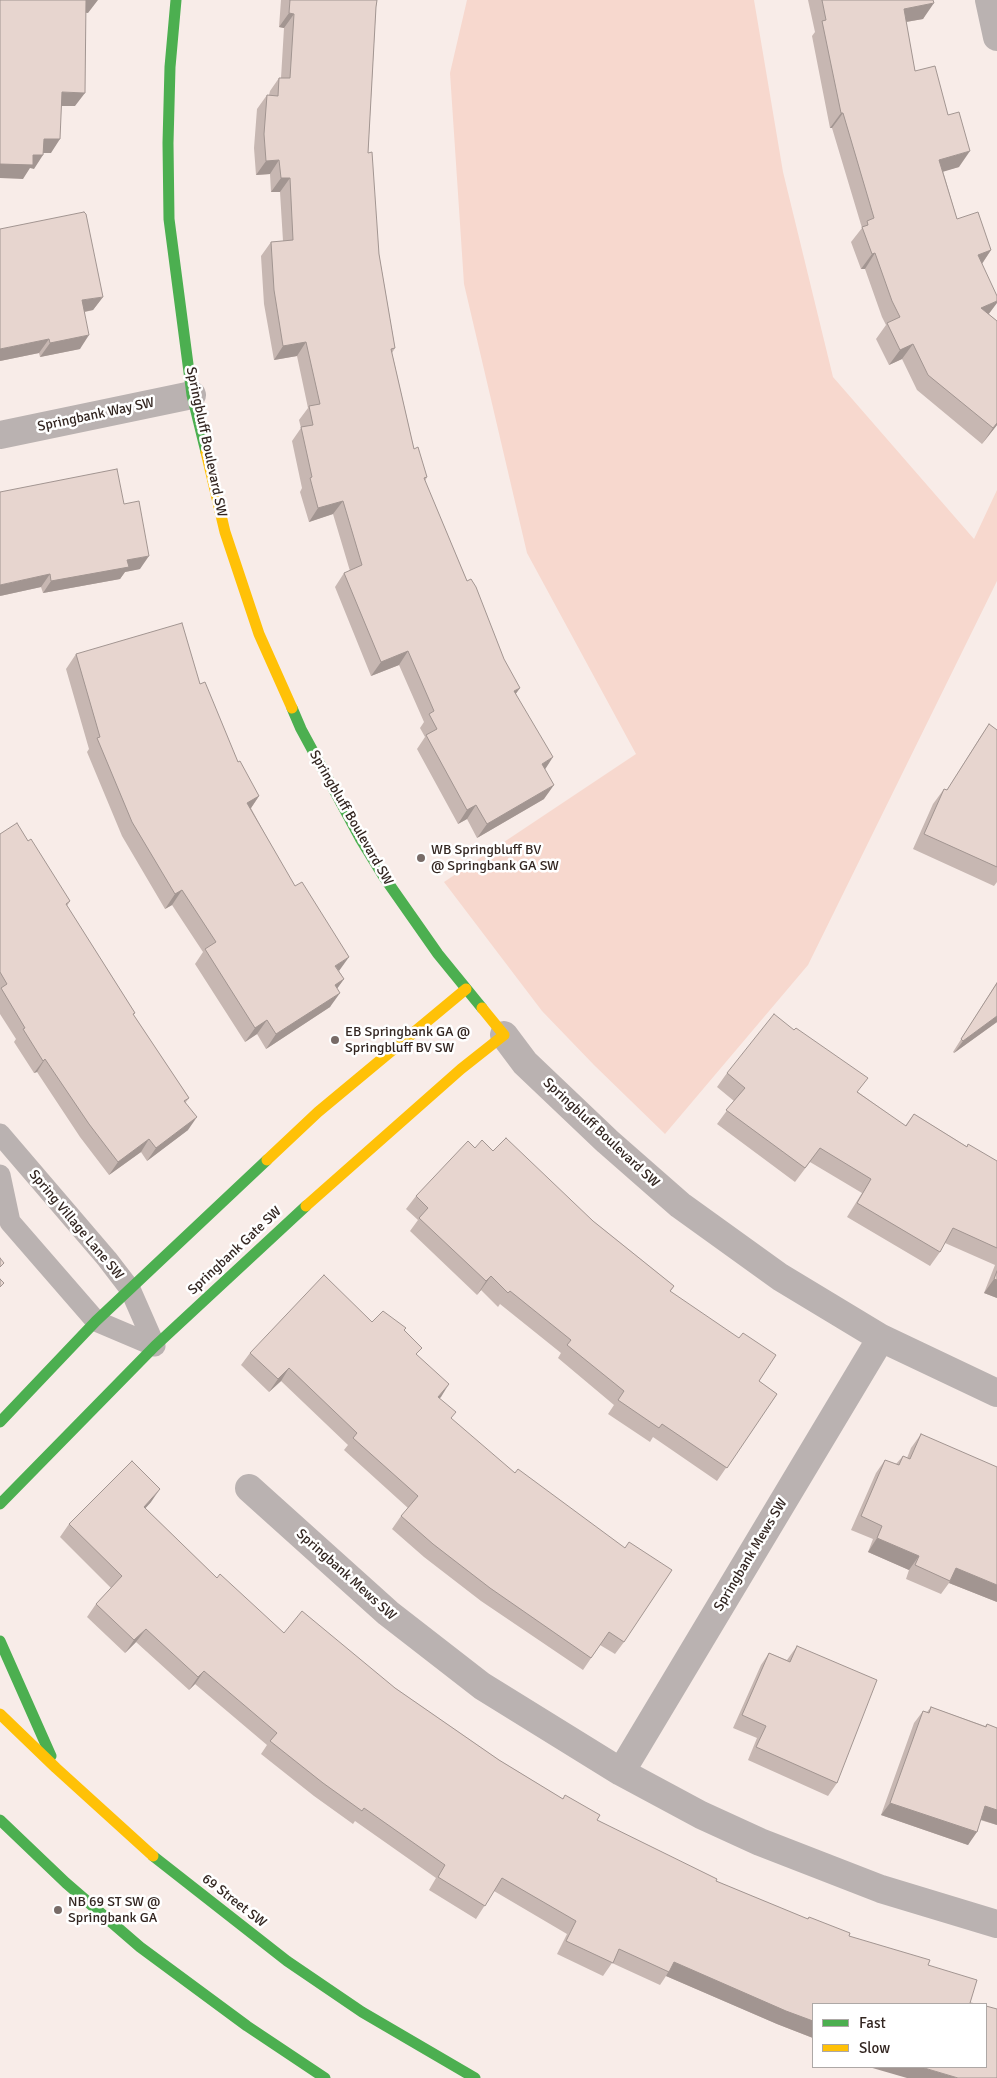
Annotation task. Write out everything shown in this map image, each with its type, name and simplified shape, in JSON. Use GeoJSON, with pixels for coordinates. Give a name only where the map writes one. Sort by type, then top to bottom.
{"type":"FeatureCollection","features":[{"type":"Feature","properties":{"kind":"street","name":"Springbluff Boulevard SW"},"geometry":{"type":"LineString","coordinates":[[176,0],[170,67],[168,133],[170,218],[192,396],[225,532],[259,634],[301,729],[360,838],[384,877],[438,954],[525,1063],[607,1141],[680,1205],[780,1277],[881,1338],[997,1392]]}},
{"type":"Feature","properties":{"kind":"street"},"geometry":{"type":"LineString","coordinates":[[989,0],[997,37]]}},
{"type":"Feature","properties":{"kind":"street","name":"Springbank Way SW"},"geometry":{"type":"LineString","coordinates":[[0,435],[192,396]]}},
{"type":"Feature","properties":{"kind":"street"},"geometry":{"type":"LineString","coordinates":[[0,1422],[96,1321],[318,1112],[466,989]]}},
{"type":"Feature","properties":{"kind":"street","name":"Springbank Gate SW"},"geometry":{"type":"LineString","coordinates":[[0,1504],[155,1346],[274,1234],[461,1069],[504,1035]]}},
{"type":"Feature","properties":{"kind":"street","name":"Springbank Mews SW"},"geometry":{"type":"LineString","coordinates":[[622,1772],[881,1338]]}},
{"type":"Feature","properties":{"kind":"street","name":"Springbank Mews SW"},"geometry":{"type":"LineString","coordinates":[[249,1488],[388,1613],[482,1686],[622,1772],[701,1815],[769,1846],[880,1889],[997,1924]]}},
{"type":"Feature","properties":{"kind":"street"},"geometry":{"type":"LineString","coordinates":[[0,1641],[56,1768]]}},
{"type":"Feature","properties":{"kind":"street","name":"69 Street SW"},"geometry":{"type":"LineString","coordinates":[[0,1714],[56,1768],[158,1860],[287,1961],[362,2012],[475,2078]]}},
{"type":"Feature","properties":{"kind":"street"},"geometry":{"type":"LineString","coordinates":[[0,1820],[66,1883],[140,1947],[246,2026],[325,2078]]}},
{"type":"Feature","properties":{"kind":"lane","name":"Spring Village Lane SW"},"geometry":{"type":"LineString","coordinates":[[0,1134],[107,1259],[130,1289],[155,1346]]}},
{"type":"Feature","properties":{"kind":"lane"},"geometry":{"type":"LineString","coordinates":[[0,1175],[10,1222],[96,1321],[155,1346]]}},
{"type":"Feature","properties":{"kind":"shaded area"},"geometry":{"type":"Polygon","coordinates":[[[467,0],[754,0],[783,172],[833,377],[974,539],[997,490],[997,581],[808,965],[665,1134],[542,1011],[444,882],[636,754],[527,553],[464,284],[450,73],[467,0]]]}},
{"type":"Feature","properties":{"kind":"building"},"geometry":{"type":"Polygon","coordinates":[[[0,0],[86,0],[85,93],[62,92],[60,139],[44,139],[43,155],[33,155],[33,165],[0,164],[0,0]]]}},
{"type":"Feature","properties":{"kind":"building"},"geometry":{"type":"Polygon","coordinates":[[[290,0],[377,0],[368,153],[372,152],[379,254],[395,348],[391,349],[414,449],[418,447],[427,477],[424,478],[467,581],[471,579],[476,587],[504,659],[520,688],[514,691],[553,757],[542,764],[554,785],[487,824],[476,805],[467,810],[426,735],[437,729],[429,714],[434,711],[408,651],[381,662],[344,573],[362,565],[343,501],[318,508],[310,478],[312,477],[301,427],[313,425],[309,406],[320,404],[306,342],[283,346],[274,290],[271,242],[293,240],[290,178],[281,178],[279,160],[266,161],[264,134],[267,95],[278,96],[279,78],[290,78],[294,14],[289,13],[290,0]]]}},
{"type":"Feature","properties":{"kind":"building"},"geometry":{"type":"Polygon","coordinates":[[[822,0],[933,0],[934,3],[904,9],[915,71],[935,66],[948,115],[959,112],[970,151],[939,160],[957,219],[978,212],[991,250],[978,255],[997,296],[997,301],[981,308],[997,321],[997,423],[993,428],[928,375],[913,344],[900,350],[887,323],[900,317],[892,301],[875,253],[872,254],[862,227],[868,225],[867,221],[874,218],[843,113],[841,113],[822,21],[826,20],[822,0]]]}},
{"type":"Feature","properties":{"kind":"building"},"geometry":{"type":"Polygon","coordinates":[[[84,212],[86,214],[103,297],[82,300],[89,335],[50,343],[49,339],[0,349],[0,229],[84,212]]]}},
{"type":"Feature","properties":{"kind":"building"},"geometry":{"type":"Polygon","coordinates":[[[117,469],[124,504],[139,501],[149,556],[127,560],[129,567],[51,581],[50,574],[0,585],[0,492],[117,469]]]}},
{"type":"Feature","properties":{"kind":"building"},"geometry":{"type":"Polygon","coordinates":[[[182,623],[200,684],[205,682],[238,762],[240,761],[259,796],[247,803],[295,886],[302,882],[349,957],[335,966],[344,979],[335,985],[340,993],[276,1034],[267,1020],[255,1028],[205,949],[216,942],[182,890],[175,894],[132,822],[97,738],[100,737],[76,654],[182,623]]]}},
{"type":"Feature","properties":{"kind":"building"},"geometry":{"type":"Polygon","coordinates":[[[989,724],[997,730],[997,867],[924,834],[944,789],[947,790],[989,724]]]}},
{"type":"Feature","properties":{"kind":"building"},"geometry":{"type":"Polygon","coordinates":[[[17,823],[28,841],[31,839],[70,901],[66,904],[135,1013],[133,1014],[189,1098],[184,1101],[197,1117],[156,1148],[149,1139],[118,1162],[89,1124],[45,1059],[43,1061],[1,988],[7,984],[0,972],[0,834],[17,823]]]}},
{"type":"Feature","properties":{"kind":"building"},"geometry":{"type":"Polygon","coordinates":[[[997,983],[997,1016],[963,1041],[961,1039],[997,983]]]}},
{"type":"Feature","properties":{"kind":"building"},"geometry":{"type":"Polygon","coordinates":[[[774,1014],[794,1030],[796,1028],[868,1078],[857,1092],[906,1126],[914,1114],[967,1147],[968,1144],[997,1161],[997,1248],[953,1228],[940,1252],[857,1203],[871,1179],[820,1148],[805,1168],[726,1110],[745,1088],[727,1073],[774,1014]]]}},
{"type":"Feature","properties":{"kind":"building"},"geometry":{"type":"Polygon","coordinates":[[[506,1138],[593,1221],[674,1286],[670,1291],[739,1338],[743,1333],[776,1355],[759,1381],[777,1394],[727,1468],[662,1424],[659,1428],[618,1400],[624,1391],[567,1345],[571,1340],[510,1291],[508,1293],[491,1276],[486,1281],[419,1218],[428,1208],[416,1196],[468,1141],[475,1148],[482,1140],[493,1151],[506,1138]]]}},
{"type":"Feature","properties":{"kind":"building"},"geometry":{"type":"Polygon","coordinates":[[[0,1258],[4,1263],[0,1267],[0,1258]]]}},
{"type":"Feature","properties":{"kind":"building"},"geometry":{"type":"Polygon","coordinates":[[[324,1275],[372,1322],[383,1311],[406,1328],[404,1330],[422,1348],[416,1354],[449,1384],[438,1397],[456,1412],[451,1418],[515,1473],[518,1469],[625,1548],[629,1542],[672,1570],[624,1642],[609,1632],[591,1658],[490,1588],[433,1544],[401,1516],[418,1496],[353,1438],[357,1433],[289,1368],[278,1379],[250,1353],[324,1275]]]}},
{"type":"Feature","properties":{"kind":"building"},"geometry":{"type":"Polygon","coordinates":[[[0,1279],[4,1283],[0,1287],[0,1279]]]}},
{"type":"Feature","properties":{"kind":"building"},"geometry":{"type":"Polygon","coordinates":[[[921,1434],[997,1467],[997,1585],[956,1568],[950,1581],[915,1565],[919,1556],[877,1538],[882,1526],[861,1516],[885,1460],[899,1465],[903,1456],[910,1459],[921,1434]]]}},
{"type":"Feature","properties":{"kind":"building"},"geometry":{"type":"Polygon","coordinates":[[[132,1461],[160,1489],[144,1507],[217,1578],[220,1574],[284,1633],[302,1611],[395,1688],[499,1760],[563,1799],[565,1795],[600,1815],[597,1820],[717,1879],[716,1881],[808,1919],[809,1917],[850,1933],[849,1936],[930,1960],[928,1965],[977,1980],[970,2003],[812,2003],[812,2021],[674,1962],[669,1972],[619,1949],[613,1963],[566,1941],[576,1921],[502,1878],[485,1906],[438,1877],[445,1865],[364,1808],[362,1811],[270,1741],[277,1733],[204,1671],[198,1677],[146,1629],[134,1640],[96,1604],[122,1576],[69,1524],[132,1461]]]}},
{"type":"Feature","properties":{"kind":"building"},"geometry":{"type":"Polygon","coordinates":[[[797,1646],[877,1680],[837,1783],[756,1747],[766,1726],[742,1715],[769,1653],[790,1662],[797,1646]]]}},
{"type":"Feature","properties":{"kind":"building"},"geometry":{"type":"Polygon","coordinates":[[[931,1707],[986,1727],[987,1724],[997,1728],[997,1810],[985,1806],[977,1832],[890,1803],[923,1711],[929,1713],[931,1707]]]}},
{"type":"Feature","properties":{"kind":"building"},"geometry":{"type":"Polygon","coordinates":[[[987,2006],[997,2009],[997,2078],[958,2078],[924,2068],[987,2068],[987,2006]]]}},
{"type":"Feature","properties":{"kind":"traffic: fast"},"geometry":{"type":"LineString","coordinates":[[176,0],[170,67],[169,219],[192,395],[206,452]]}},
{"type":"Feature","properties":{"kind":"traffic: fast"},"geometry":{"type":"LineString","coordinates":[[292,708],[301,729],[360,838],[384,877],[438,954],[482,1008]]}},
{"type":"Feature","properties":{"kind":"traffic: fast"},"geometry":{"type":"LineString","coordinates":[[0,1422],[96,1321],[267,1160]]}},
{"type":"Feature","properties":{"kind":"traffic: fast"},"geometry":{"type":"LineString","coordinates":[[0,1504],[155,1346],[306,1206]]}},
{"type":"Feature","properties":{"kind":"traffic: fast"},"geometry":{"type":"LineString","coordinates":[[0,1641],[51,1756]]}},
{"type":"Feature","properties":{"kind":"traffic: fast"},"geometry":{"type":"LineString","coordinates":[[0,1820],[66,1883],[140,1947],[247,2026],[325,2078]]}},
{"type":"Feature","properties":{"kind":"traffic: fast"},"geometry":{"type":"LineString","coordinates":[[153,1856],[287,1961],[362,2012],[475,2078]]}},
{"type":"Feature","properties":{"kind":"traffic: slow"},"geometry":{"type":"LineString","coordinates":[[206,452],[225,532],[259,634],[292,708]]}},
{"type":"Feature","properties":{"kind":"traffic: slow"},"geometry":{"type":"LineString","coordinates":[[267,1160],[318,1112],[466,989]]}},
{"type":"Feature","properties":{"kind":"traffic: slow"},"geometry":{"type":"LineString","coordinates":[[306,1206],[461,1069],[504,1035],[482,1008]]}},
{"type":"Feature","properties":{"kind":"traffic: slow"},"geometry":{"type":"LineString","coordinates":[[0,1714],[153,1856]]}},
{"type":"Feature","properties":{"kind":"place","name":"WB Springbluff BV @ Springbank GA SW"},"geometry":{"type":"Point","coordinates":[421,858]}},
{"type":"Feature","properties":{"kind":"place","name":"EB Springbank GA @ Springbluff BV SW"},"geometry":{"type":"Point","coordinates":[335,1040]}},
{"type":"Feature","properties":{"kind":"place","name":"NB 69 ST SW @ Springbank GA"},"geometry":{"type":"Point","coordinates":[58,1910]}}]}
